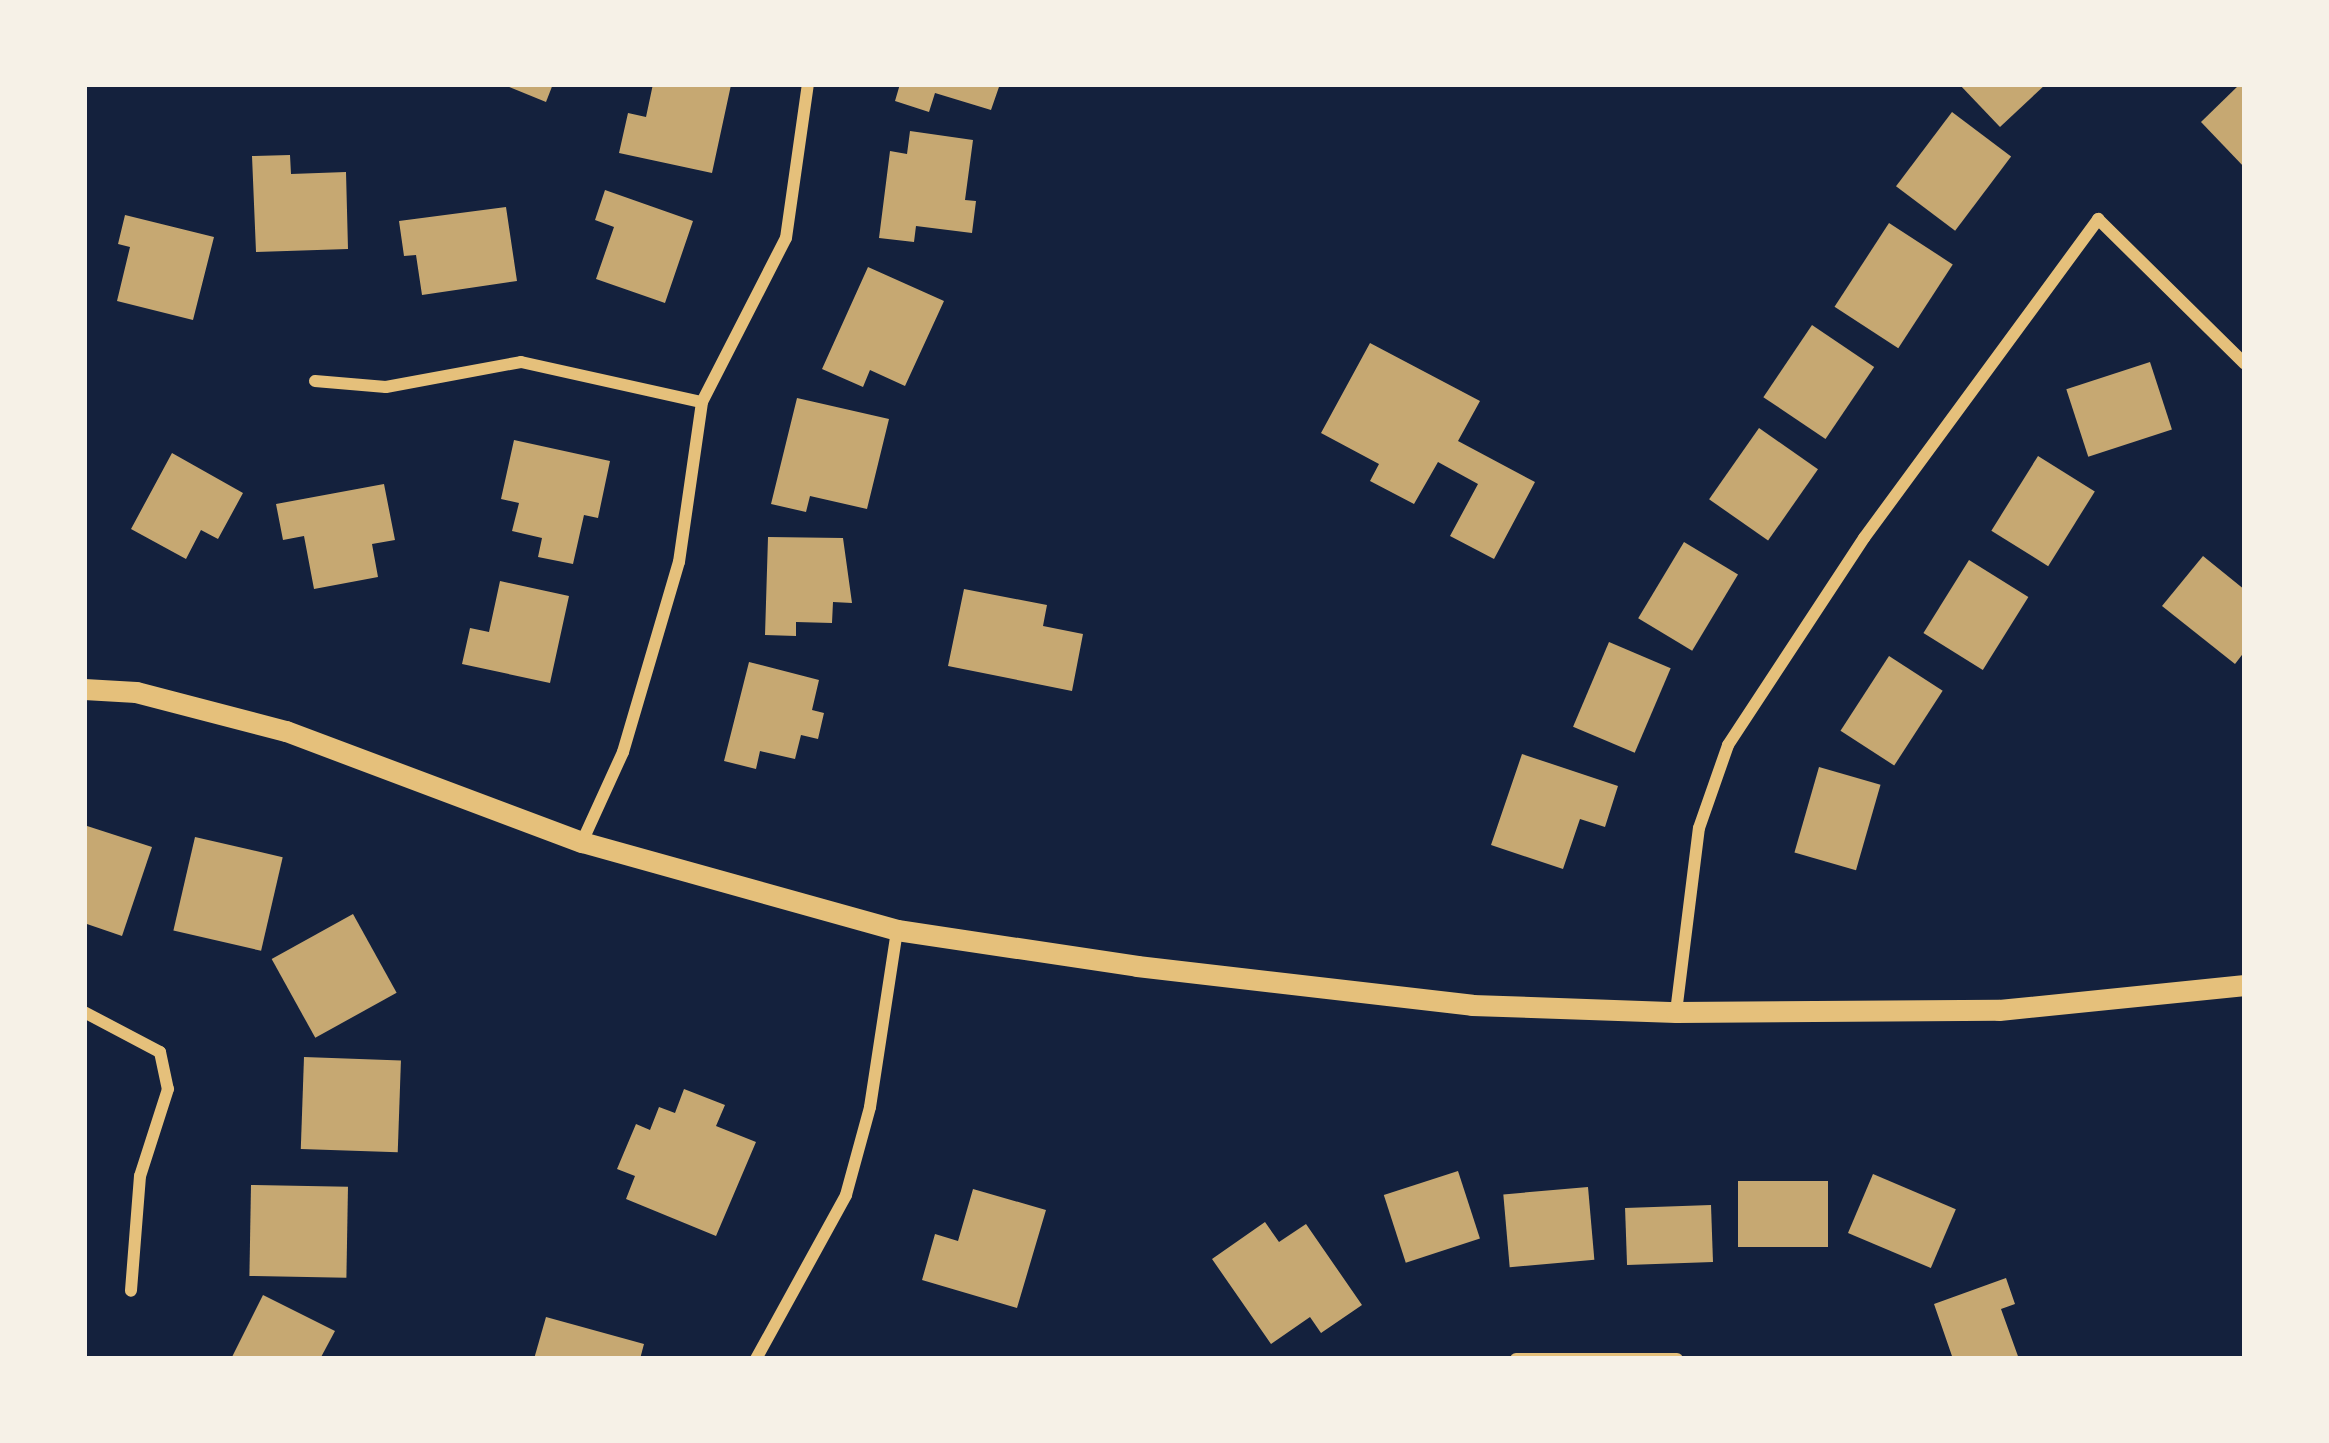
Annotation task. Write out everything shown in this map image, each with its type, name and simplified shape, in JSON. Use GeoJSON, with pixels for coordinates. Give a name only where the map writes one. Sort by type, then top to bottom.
{"type":"FeatureCollection","features":[{"type":"Feature","properties":{"kind":"street"},"geometry":{"type":"LineString","coordinates":[[583,842],[623,752],[679,562],[702,402],[786,238],[808,84]]}},
{"type":"Feature","properties":{"kind":"street"},"geometry":{"type":"LineString","coordinates":[[1676,1012],[1699,828],[1728,746],[1864,538],[2098,219],[2245,364]]}},
{"type":"Feature","properties":{"kind":"street"},"geometry":{"type":"LineString","coordinates":[[315,381],[386,387],[521,362],[702,402]]}},
{"type":"Feature","properties":{"kind":"street"},"geometry":{"type":"LineString","coordinates":[[84,689],[136,692],[286,731],[583,842],[897,930],[1472,1005],[1676,1012],[1999,1010],[2245,985]]}},
{"type":"Feature","properties":{"kind":"street"},"geometry":{"type":"LineString","coordinates":[[756,1359],[846,1195],[869,1107],[897,930]]}},
{"type":"Feature","properties":{"kind":"street"},"geometry":{"type":"LineString","coordinates":[[84,1012],[160,1052],[168,1089],[140,1176],[131,1292]]}},
{"type":"Feature","properties":{"kind":"street"},"geometry":{"type":"LineString","coordinates":[[1516,1359],[1677,1359]]}},
{"type":"Feature","properties":{"kind":"building"},"geometry":{"type":"Polygon","coordinates":[[[502,84],[553,84],[546,102],[502,84]]]}},
{"type":"Feature","properties":{"kind":"building"},"geometry":{"type":"Polygon","coordinates":[[[653,84],[731,85],[712,173],[619,153],[628,113],[646,117],[653,84]]]}},
{"type":"Feature","properties":{"kind":"building"},"geometry":{"type":"Polygon","coordinates":[[[900,84],[1000,84],[991,110],[935,93],[929,112],[895,101],[900,84]]]}},
{"type":"Feature","properties":{"kind":"building"},"geometry":{"type":"Polygon","coordinates":[[[1959,84],[2046,84],[2000,127],[1959,84]]]}},
{"type":"Feature","properties":{"kind":"building"},"geometry":{"type":"Polygon","coordinates":[[[2245,84],[2245,168],[2201,122],[2245,84]]]}},
{"type":"Feature","properties":{"kind":"building"},"geometry":{"type":"Polygon","coordinates":[[[1952,112],[2011,157],[1955,231],[1896,186],[1952,112]]]}},
{"type":"Feature","properties":{"kind":"building"},"geometry":{"type":"Polygon","coordinates":[[[910,131],[973,140],[965,200],[976,201],[972,233],[916,226],[914,242],[879,238],[890,151],[907,154],[910,131]]]}},
{"type":"Feature","properties":{"kind":"building"},"geometry":{"type":"Polygon","coordinates":[[[290,155],[291,174],[346,172],[348,249],[256,252],[252,156],[290,155]]]}},
{"type":"Feature","properties":{"kind":"building"},"geometry":{"type":"Polygon","coordinates":[[[605,190],[693,221],[665,303],[596,279],[614,227],[595,220],[605,190]]]}},
{"type":"Feature","properties":{"kind":"building"},"geometry":{"type":"Polygon","coordinates":[[[506,207],[517,281],[422,295],[416,255],[404,256],[399,221],[506,207]]]}},
{"type":"Feature","properties":{"kind":"building"},"geometry":{"type":"Polygon","coordinates":[[[125,215],[214,237],[193,320],[117,301],[130,247],[118,244],[125,215]]]}},
{"type":"Feature","properties":{"kind":"building"},"geometry":{"type":"Polygon","coordinates":[[[1889,223],[1953,264],[1898,348],[1835,307],[1889,223]]]}},
{"type":"Feature","properties":{"kind":"building"},"geometry":{"type":"Polygon","coordinates":[[[868,267],[944,301],[905,386],[870,370],[863,387],[822,369],[868,267]]]}},
{"type":"Feature","properties":{"kind":"building"},"geometry":{"type":"Polygon","coordinates":[[[1812,325],[1874,367],[1826,439],[1763,397],[1812,325]]]}},
{"type":"Feature","properties":{"kind":"building"},"geometry":{"type":"Polygon","coordinates":[[[1370,343],[1480,401],[1458,441],[1535,482],[1494,559],[1450,536],[1478,484],[1438,462],[1414,504],[1370,481],[1379,464],[1321,433],[1370,343]]]}},
{"type":"Feature","properties":{"kind":"building"},"geometry":{"type":"Polygon","coordinates":[[[2150,362],[2172,430],[2088,457],[2066,389],[2150,362]]]}},
{"type":"Feature","properties":{"kind":"building"},"geometry":{"type":"Polygon","coordinates":[[[797,398],[889,419],[867,509],[810,496],[806,512],[771,504],[797,398]]]}},
{"type":"Feature","properties":{"kind":"building"},"geometry":{"type":"Polygon","coordinates":[[[1759,428],[1818,469],[1768,541],[1709,499],[1759,428]]]}},
{"type":"Feature","properties":{"kind":"building"},"geometry":{"type":"Polygon","coordinates":[[[514,440],[610,461],[598,518],[584,515],[573,564],[538,557],[542,538],[512,531],[519,503],[501,499],[514,440]]]}},
{"type":"Feature","properties":{"kind":"building"},"geometry":{"type":"Polygon","coordinates":[[[172,453],[243,493],[218,539],[201,530],[186,559],[131,529],[172,453]]]}},
{"type":"Feature","properties":{"kind":"building"},"geometry":{"type":"Polygon","coordinates":[[[2038,456],[2095,492],[2048,566],[1991,531],[2038,456]]]}},
{"type":"Feature","properties":{"kind":"building"},"geometry":{"type":"Polygon","coordinates":[[[384,484],[395,540],[372,544],[378,577],[314,589],[304,536],[283,540],[276,504],[384,484]]]}},
{"type":"Feature","properties":{"kind":"building"},"geometry":{"type":"Polygon","coordinates":[[[768,537],[843,538],[852,603],[833,602],[832,623],[796,622],[796,636],[765,635],[768,537]]]}},
{"type":"Feature","properties":{"kind":"building"},"geometry":{"type":"Polygon","coordinates":[[[1684,542],[1738,574],[1692,651],[1638,618],[1684,542]]]}},
{"type":"Feature","properties":{"kind":"building"},"geometry":{"type":"Polygon","coordinates":[[[2203,556],[2245,590],[2245,651],[2235,664],[2162,606],[2203,556]]]}},
{"type":"Feature","properties":{"kind":"building"},"geometry":{"type":"Polygon","coordinates":[[[1969,560],[2028,597],[1983,670],[1923,633],[1969,560]]]}},
{"type":"Feature","properties":{"kind":"building"},"geometry":{"type":"Polygon","coordinates":[[[500,581],[569,596],[550,683],[462,664],[470,628],[489,632],[500,581]]]}},
{"type":"Feature","properties":{"kind":"building"},"geometry":{"type":"Polygon","coordinates":[[[964,589],[1047,605],[1043,626],[1083,634],[1072,691],[948,666],[964,589]]]}},
{"type":"Feature","properties":{"kind":"building"},"geometry":{"type":"Polygon","coordinates":[[[1609,642],[1671,668],[1635,753],[1573,727],[1609,642]]]}},
{"type":"Feature","properties":{"kind":"building"},"geometry":{"type":"Polygon","coordinates":[[[1889,656],[1943,691],[1894,765],[1841,731],[1889,656]]]}},
{"type":"Feature","properties":{"kind":"building"},"geometry":{"type":"Polygon","coordinates":[[[749,662],[819,680],[812,710],[824,713],[818,739],[801,735],[795,759],[760,751],[756,769],[724,761],[749,662]]]}},
{"type":"Feature","properties":{"kind":"building"},"geometry":{"type":"Polygon","coordinates":[[[1522,754],[1618,786],[1605,827],[1580,819],[1563,869],[1491,845],[1522,754]]]}},
{"type":"Feature","properties":{"kind":"building"},"geometry":{"type":"Polygon","coordinates":[[[1819,767],[1881,785],[1856,870],[1794,853],[1819,767]]]}},
{"type":"Feature","properties":{"kind":"building"},"geometry":{"type":"Polygon","coordinates":[[[84,825],[152,847],[122,936],[84,923],[84,825]]]}},
{"type":"Feature","properties":{"kind":"building"},"geometry":{"type":"Polygon","coordinates":[[[195,837],[283,857],[261,951],[173,931],[195,837]]]}},
{"type":"Feature","properties":{"kind":"building"},"geometry":{"type":"Polygon","coordinates":[[[353,914],[397,993],[315,1038],[272,959],[353,914]]]}},
{"type":"Feature","properties":{"kind":"building"},"geometry":{"type":"Polygon","coordinates":[[[304,1057],[401,1060],[398,1152],[301,1149],[304,1057]]]}},
{"type":"Feature","properties":{"kind":"building"},"geometry":{"type":"Polygon","coordinates":[[[684,1089],[725,1105],[716,1126],[756,1142],[716,1236],[626,1199],[635,1176],[617,1169],[636,1124],[650,1130],[659,1107],[675,1113],[684,1089]]]}},
{"type":"Feature","properties":{"kind":"building"},"geometry":{"type":"Polygon","coordinates":[[[1458,1171],[1480,1239],[1406,1263],[1384,1195],[1458,1171]]]}},
{"type":"Feature","properties":{"kind":"building"},"geometry":{"type":"Polygon","coordinates":[[[1873,1174],[1956,1209],[1931,1268],[1848,1233],[1873,1174]]]}},
{"type":"Feature","properties":{"kind":"building"},"geometry":{"type":"Polygon","coordinates":[[[1738,1181],[1828,1181],[1828,1247],[1738,1247],[1738,1181]]]}},
{"type":"Feature","properties":{"kind":"building"},"geometry":{"type":"Polygon","coordinates":[[[251,1185],[348,1187],[346,1278],[249,1276],[251,1185]]]}},
{"type":"Feature","properties":{"kind":"building"},"geometry":{"type":"Polygon","coordinates":[[[1588,1187],[1594,1260],[1510,1267],[1503,1194],[1588,1187]]]}},
{"type":"Feature","properties":{"kind":"building"},"geometry":{"type":"Polygon","coordinates":[[[973,1189],[1046,1210],[1017,1308],[922,1280],[935,1234],[958,1241],[973,1189]]]}},
{"type":"Feature","properties":{"kind":"building"},"geometry":{"type":"Polygon","coordinates":[[[1711,1205],[1713,1262],[1627,1265],[1625,1208],[1711,1205]]]}},
{"type":"Feature","properties":{"kind":"building"},"geometry":{"type":"Polygon","coordinates":[[[1265,1222],[1279,1242],[1306,1224],[1362,1305],[1321,1333],[1310,1317],[1271,1344],[1212,1259],[1265,1222]]]}},
{"type":"Feature","properties":{"kind":"building"},"geometry":{"type":"Polygon","coordinates":[[[2006,1278],[2015,1304],[2001,1309],[2019,1359],[1953,1359],[1934,1304],[2006,1278]]]}},
{"type":"Feature","properties":{"kind":"building"},"geometry":{"type":"Polygon","coordinates":[[[263,1295],[335,1331],[320,1359],[231,1359],[263,1295]]]}},
{"type":"Feature","properties":{"kind":"building"},"geometry":{"type":"Polygon","coordinates":[[[546,1317],[644,1344],[640,1359],[534,1359],[546,1317]]]}}]}
